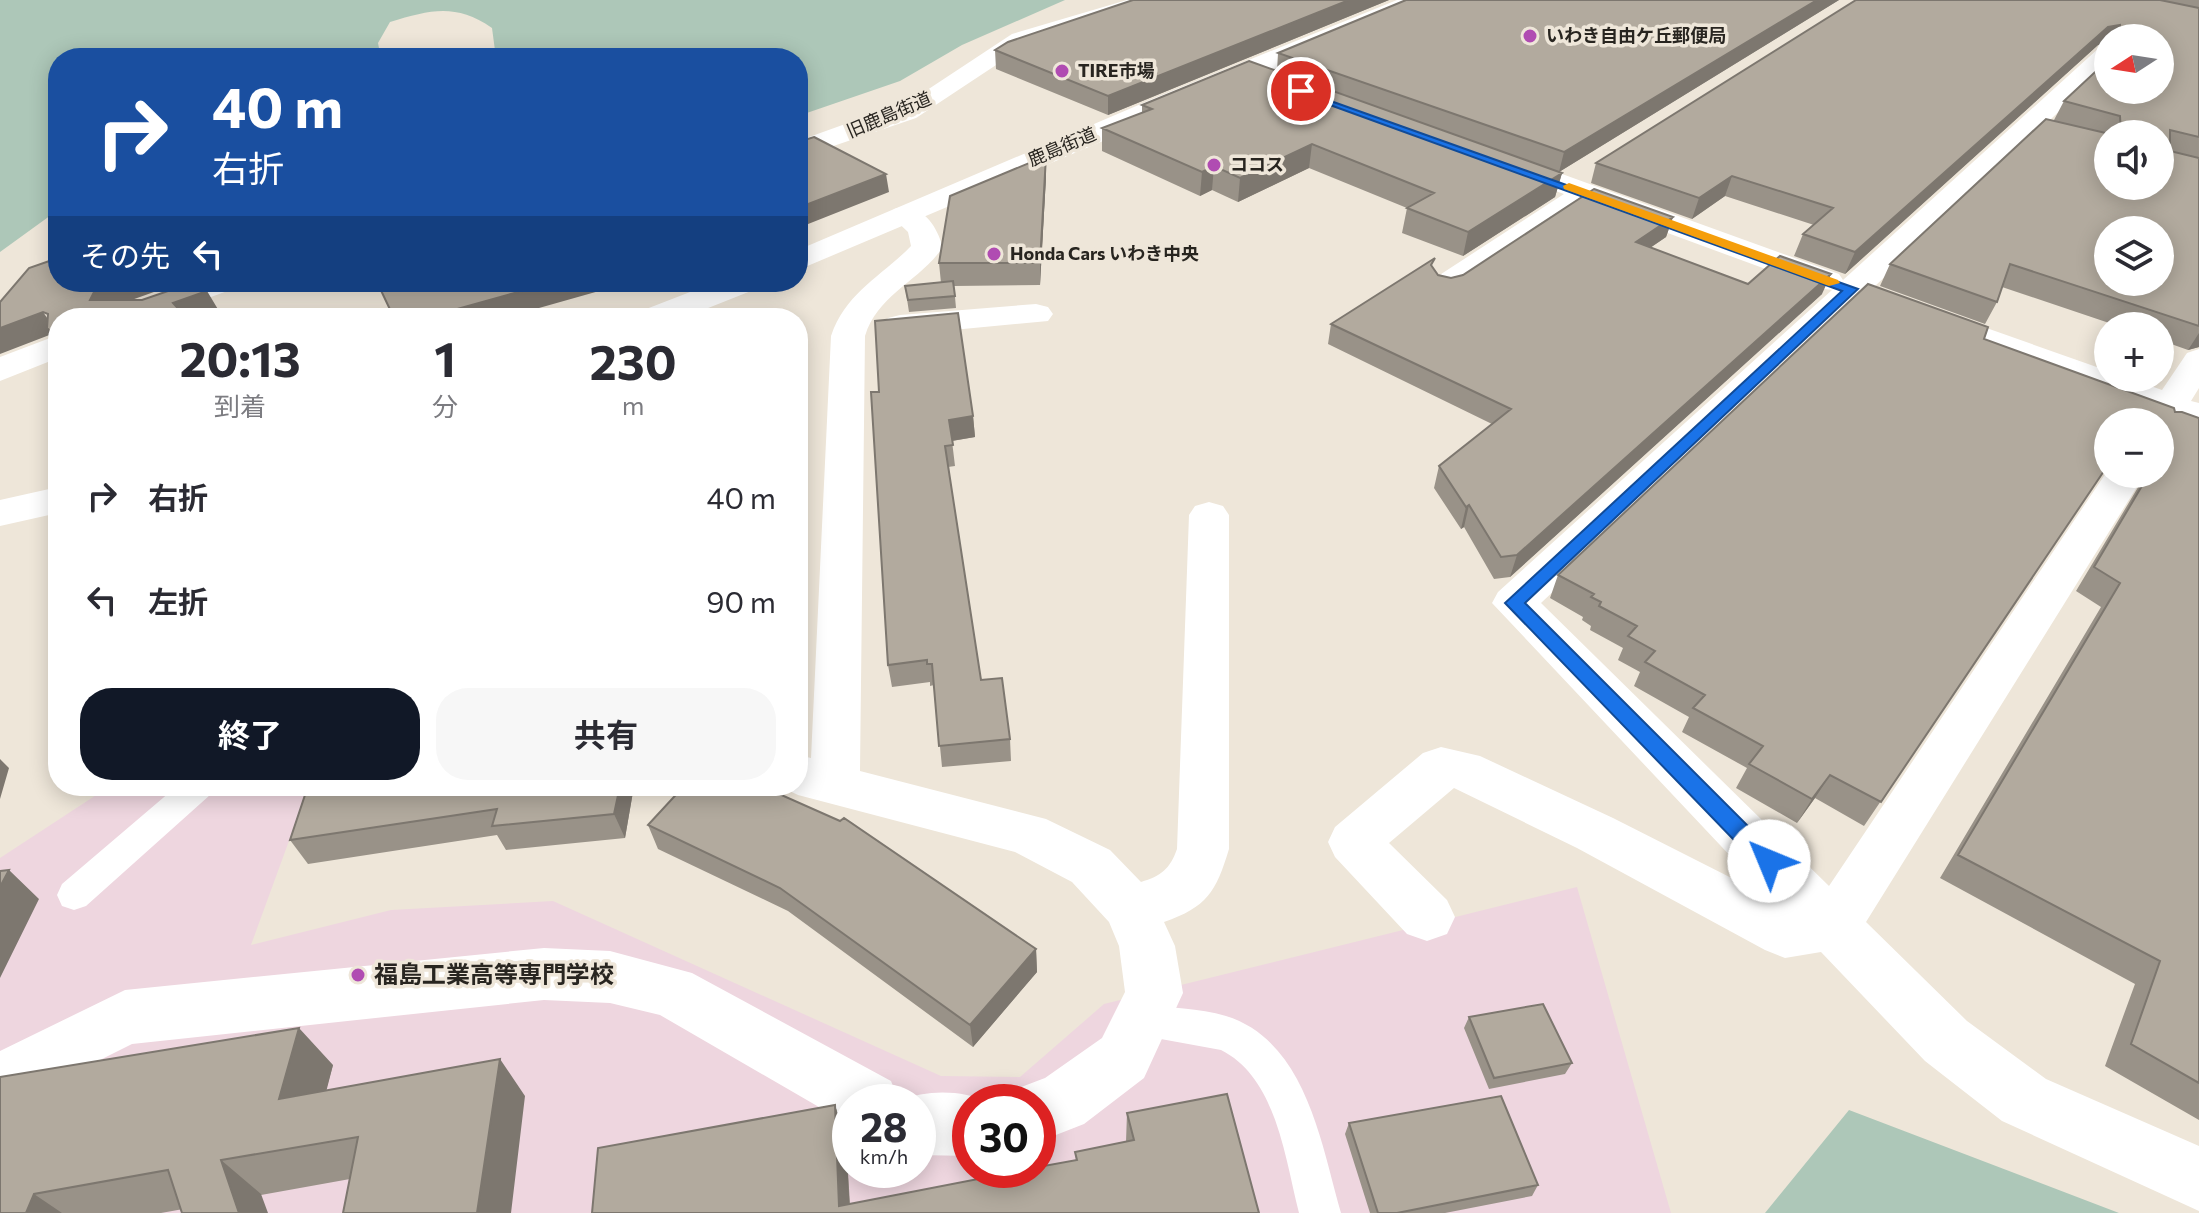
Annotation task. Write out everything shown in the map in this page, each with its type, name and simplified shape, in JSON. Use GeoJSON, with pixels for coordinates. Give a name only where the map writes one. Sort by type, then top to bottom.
{"type":"FeatureCollection","features":[{"type":"Feature","properties":{"kind":"street","name":"旧鹿島街道"},"geometry":{"type":"LineString","coordinates":[[808,147],[921,105],[968,75],[1000,48],[1020,39],[1151,0]]}},
{"type":"Feature","properties":{"kind":"street","name":"鹿島街道"},"geometry":{"type":"LineString","coordinates":[[808,257],[1242,70],[1417,0]]}},
{"type":"Feature","properties":{"kind":"street"},"geometry":{"type":"LineString","coordinates":[[2094,68],[2042,128],[1875,298],[1514,603],[1946,1041],[2024,1100],[2199,1179]]}},
{"type":"Feature","properties":{"kind":"street"},"geometry":{"type":"LineString","coordinates":[[1242,70],[1286,86]]}},
{"type":"Feature","properties":{"kind":"street"},"geometry":{"type":"LineString","coordinates":[[1476,153],[1580,182],[2176,414],[2199,360]]}},
{"type":"Feature","properties":{"kind":"street"},"geometry":{"type":"LineString","coordinates":[[1446,285],[1580,182]]}},
{"type":"Feature","properties":{"kind":"street"},"geometry":{"type":"LineString","coordinates":[[905,215],[922,229],[927,247],[916,260],[857,308],[849,330],[816,780],[1028,834],[1091,866],[1131,908],[1147,946],[1154,993],[1123,1058],[1056,1105]]}},
{"type":"Feature","properties":{"kind":"street"},"geometry":{"type":"LineString","coordinates":[[150,308],[194,292]]}},
{"type":"Feature","properties":{"kind":"street"},"geometry":{"type":"LineString","coordinates":[[679,308],[719,292]]}},
{"type":"Feature","properties":{"kind":"street"},"geometry":{"type":"LineString","coordinates":[[849,330],[1036,314]]}},
{"type":"Feature","properties":{"kind":"street"},"geometry":{"type":"LineString","coordinates":[[0,370],[48,349]]}},
{"type":"Feature","properties":{"kind":"street"},"geometry":{"type":"LineString","coordinates":[[1427,917],[1354,842],[1441,767],[1462,770],[1595,833],[1785,933],[1833,926],[2116,488]]}},
{"type":"Feature","properties":{"kind":"street"},"geometry":{"type":"LineString","coordinates":[[0,513],[48,502]]}},
{"type":"Feature","properties":{"kind":"street"},"geometry":{"type":"LineString","coordinates":[[1131,908],[1180,893],[1195,878],[1203,849],[1209,515]]}},
{"type":"Feature","properties":{"kind":"street"},"geometry":{"type":"LineString","coordinates":[[0,1089],[31,1064],[125,1017],[544,974],[610,977],[672,992],[837,1084]]}},
{"type":"Feature","properties":{"kind":"lane"},"geometry":{"type":"LineString","coordinates":[[74,895],[188,796]]}},
{"type":"Feature","properties":{"kind":"lane"},"geometry":{"type":"LineString","coordinates":[[1141,1021],[1230,1034],[1270,1063],[1290,1113],[1320,1213]]}},
{"type":"Feature","properties":{"kind":"shaded area","name":"福島工業高等専門学校"},"geometry":{"type":"Polygon","coordinates":[[[95,796],[305,796],[251,945],[391,910],[553,901],[941,1076],[1020,1077],[1104,1004],[1577,887],[1671,1213],[0,1213],[0,858],[95,796]]]}},
{"type":"Feature","properties":{"kind":"green space"},"geometry":{"type":"Polygon","coordinates":[[[0,0],[1065,0],[962,45],[900,81],[808,113],[808,48],[495,48],[492,28],[454,12],[418,14],[390,22],[378,43],[379,48],[48,48],[48,217],[0,252],[0,0]]]}},
{"type":"Feature","properties":{"kind":"green space"},"geometry":{"type":"Polygon","coordinates":[[[1849,1110],[2119,1213],[1765,1213],[1849,1110]]]}},
{"type":"Feature","properties":{"kind":"building"},"geometry":{"type":"Polygon","coordinates":[[[1133,0],[1349,0],[1108,96],[995,50],[1008,42],[1133,0]]]}},
{"type":"Feature","properties":{"kind":"building"},"geometry":{"type":"Polygon","coordinates":[[[1406,0],[1817,0],[1564,152],[1278,53],[1406,0]]]}},
{"type":"Feature","properties":{"kind":"building"},"geometry":{"type":"Polygon","coordinates":[[[1856,0],[2160,0],[2199,8],[2199,137],[2174,131],[2174,120],[2120,120],[2120,116],[2064,101],[2094,73],[2094,104],[2174,104],[2174,24],[2094,24],[2094,39],[1855,252],[1803,234],[1833,208],[1732,176],[1699,198],[1596,163],[1856,0]]]}},
{"type":"Feature","properties":{"kind":"building"},"geometry":{"type":"Polygon","coordinates":[[[1249,61],[1562,173],[1468,232],[1407,208],[1434,193],[1312,144],[1240,178],[1214,166],[1202,172],[1102,128],[1152,109],[1142,105],[1249,61]]]}},
{"type":"Feature","properties":{"kind":"building"},"geometry":{"type":"Polygon","coordinates":[[[2046,119],[2094,130],[2094,200],[2174,200],[2174,152],[2199,158],[2199,326],[2174,318],[2174,312],[2156,312],[2108,296],[2174,296],[2174,216],[2094,216],[2094,292],[2010,264],[1997,302],[1890,264],[2046,119]]]}},
{"type":"Feature","properties":{"kind":"building"},"geometry":{"type":"Polygon","coordinates":[[[814,137],[886,174],[808,204],[808,139],[814,137]]]}},
{"type":"Feature","properties":{"kind":"building"},"geometry":{"type":"Polygon","coordinates":[[[1046,156],[1040,263],[939,263],[950,196],[1046,156]]]}},
{"type":"Feature","properties":{"kind":"building"},"geometry":{"type":"Polygon","coordinates":[[[1594,189],[1673,217],[1636,242],[1748,284],[1780,256],[1831,274],[1517,555],[1501,557],[1469,505],[1466,507],[1439,466],[1511,409],[1331,324],[1435,258],[1431,265],[1438,275],[1451,278],[1463,275],[1594,189]]]}},
{"type":"Feature","properties":{"kind":"building"},"geometry":{"type":"Polygon","coordinates":[[[48,261],[48,292],[94,292],[90,300],[142,300],[165,292],[204,292],[173,303],[178,308],[48,308],[48,314],[43,312],[0,328],[0,302],[29,268],[48,261]]]}},
{"type":"Feature","properties":{"kind":"building"},"geometry":{"type":"Polygon","coordinates":[[[953,281],[955,296],[908,300],[905,286],[953,281]]]}},
{"type":"Feature","properties":{"kind":"building"},"geometry":{"type":"Polygon","coordinates":[[[1868,284],[1988,327],[1984,339],[2094,379],[2094,392],[2130,392],[2174,408],[2094,408],[2094,486],[1881,802],[1830,775],[1812,799],[1749,764],[1763,746],[1693,708],[1705,695],[1645,662],[1655,651],[1628,636],[1637,626],[1599,606],[1601,602],[1591,597],[1594,594],[1558,575],[1868,284]]]}},
{"type":"Feature","properties":{"kind":"building"},"geometry":{"type":"Polygon","coordinates":[[[382,292],[518,292],[461,308],[389,308],[382,292]]]}},
{"type":"Feature","properties":{"kind":"building"},"geometry":{"type":"Polygon","coordinates":[[[958,313],[973,416],[949,420],[953,445],[945,446],[981,680],[1002,678],[1010,739],[939,746],[932,664],[927,664],[927,660],[888,665],[871,392],[879,392],[875,321],[958,313]]]}},
{"type":"Feature","properties":{"kind":"building"},"geometry":{"type":"Polygon","coordinates":[[[2174,408],[2175,412],[2199,418],[2199,1083],[2131,1044],[2160,961],[1958,855],[2120,583],[2094,567],[2141,488],[2174,488],[2174,408]]]}},
{"type":"Feature","properties":{"kind":"building"},"geometry":{"type":"Polygon","coordinates":[[[305,796],[618,796],[614,814],[492,826],[497,809],[290,840],[305,796]]]}},
{"type":"Feature","properties":{"kind":"building"},"geometry":{"type":"Polygon","coordinates":[[[675,796],[784,796],[840,821],[844,818],[1036,949],[970,1025],[780,888],[648,825],[675,796]]]}},
{"type":"Feature","properties":{"kind":"building"},"geometry":{"type":"Polygon","coordinates":[[[9,870],[0,887],[0,871],[9,870]]]}},
{"type":"Feature","properties":{"kind":"building"},"geometry":{"type":"Polygon","coordinates":[[[1543,1004],[1572,1063],[1494,1078],[1469,1017],[1543,1004]]]}},
{"type":"Feature","properties":{"kind":"building"},"geometry":{"type":"Polygon","coordinates":[[[299,1028],[279,1099],[500,1059],[477,1213],[343,1213],[358,1137],[221,1160],[239,1213],[182,1213],[168,1170],[34,1194],[26,1213],[0,1213],[0,1077],[299,1028]]]}},
{"type":"Feature","properties":{"kind":"building"},"geometry":{"type":"Polygon","coordinates":[[[1227,1094],[1259,1213],[592,1213],[598,1148],[832,1106],[832,1188],[838,1188],[839,1206],[952,1184],[952,1188],[1056,1188],[1056,1164],[1077,1160],[1075,1152],[1134,1140],[1127,1113],[1227,1094]]]}},
{"type":"Feature","properties":{"kind":"building"},"geometry":{"type":"Polygon","coordinates":[[[1501,1096],[1538,1185],[1397,1213],[1378,1213],[1349,1123],[1501,1096]]]}},
{"type":"Feature","properties":{"kind":"slow traffic"},"geometry":{"type":"LineString","coordinates":[[1569,186],[1833,283]]}},
{"type":"Feature","properties":{"kind":"place","name":"いわき自由ケ丘郵便局"},"geometry":{"type":"Point","coordinates":[1530,36]}},
{"type":"Feature","properties":{"kind":"place","name":"TIRE市場"},"geometry":{"type":"Point","coordinates":[1062,71]}},
{"type":"Feature","properties":{"kind":"place","name":"ココス"},"geometry":{"type":"Point","coordinates":[1214,165]}},
{"type":"Feature","properties":{"kind":"place","name":"Honda Cars いわき中央"},"geometry":{"type":"Point","coordinates":[994,254]}},
{"type":"Feature","properties":{"kind":"place","name":"福島工業高等専門学校"},"geometry":{"type":"Point","coordinates":[358,975]}},
{"type":"Feature","properties":{"kind":"route"},"geometry":{"type":"LineString","coordinates":[[1301,91],[1851,289],[1514,603],[1769,861]]}}]}
